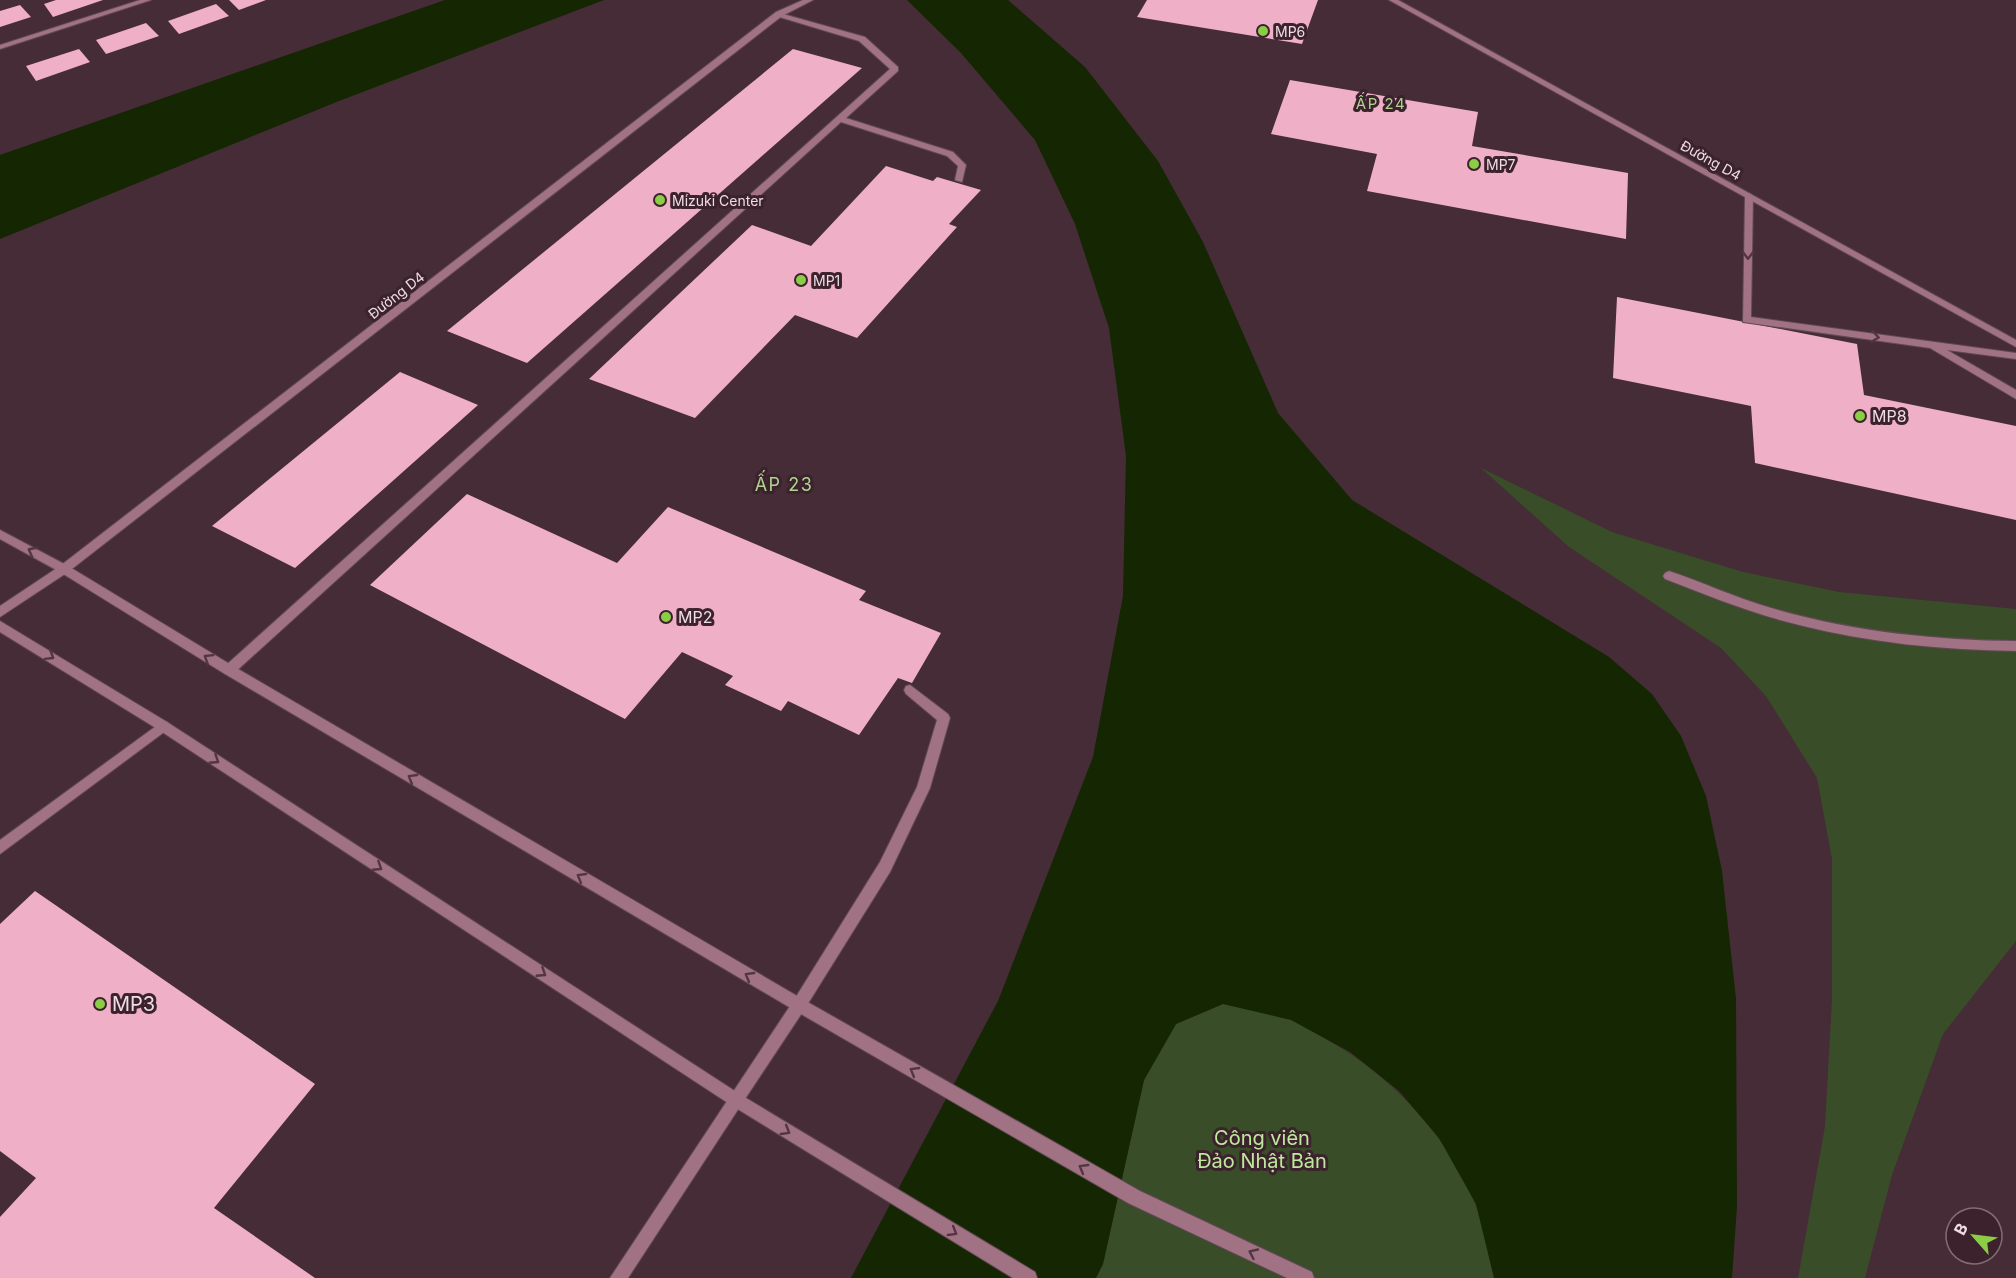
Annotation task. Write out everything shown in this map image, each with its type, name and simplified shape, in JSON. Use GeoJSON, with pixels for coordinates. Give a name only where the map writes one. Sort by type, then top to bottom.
{"type":"FeatureCollection","features":[{"type":"Feature","properties":{"kind":"street"},"geometry":{"type":"LineString","coordinates":[[0,47],[147,0]]}},
{"type":"Feature","properties":{"kind":"street","name":"Đường D4"},"geometry":{"type":"LineString","coordinates":[[0,612],[64,568],[779,14],[809,0]]}},
{"type":"Feature","properties":{"kind":"street","name":"Đường D4"},"geometry":{"type":"LineString","coordinates":[[1393,0],[2016,344]]}},
{"type":"Feature","properties":{"kind":"street"},"geometry":{"type":"LineString","coordinates":[[229,670],[895,69],[862,39],[779,14]]}},
{"type":"Feature","properties":{"kind":"street"},"geometry":{"type":"LineString","coordinates":[[841,119],[950,154],[962,165],[959,180]]}},
{"type":"Feature","properties":{"kind":"street"},"geometry":{"type":"LineString","coordinates":[[1749,196],[1746,320],[2016,356]]}},
{"type":"Feature","properties":{"kind":"street"},"geometry":{"type":"LineString","coordinates":[[1929,345],[2016,395]]}},
{"type":"Feature","properties":{"kind":"street"},"geometry":{"type":"LineString","coordinates":[[0,534],[64,568],[229,670],[799,1005],[1134,1197],[1306,1278]]}},
{"type":"Feature","properties":{"kind":"street"},"geometry":{"type":"LineString","coordinates":[[1669,576],[1767,612],[1835,630],[1964,646],[2016,646]]}},
{"type":"Feature","properties":{"kind":"street"},"geometry":{"type":"LineString","coordinates":[[0,626],[163,726],[736,1100],[1029,1278]]}},
{"type":"Feature","properties":{"kind":"street"},"geometry":{"type":"LineString","coordinates":[[618,1278],[799,1005],[885,867],[923,788],[944,718],[909,690]]}},
{"type":"Feature","properties":{"kind":"street"},"geometry":{"type":"LineString","coordinates":[[0,848],[163,726]]}},
{"type":"Feature","properties":{"kind":"green space"},"geometry":{"type":"Polygon","coordinates":[[[1481,468],[1612,532],[1743,572],[1839,592],[2016,609],[2016,941],[1943,1034],[1892,1175],[1865,1278],[1798,1278],[1825,1126],[1832,999],[1832,859],[1817,778],[1766,696],[1721,648],[1569,547],[1481,468]]]}},
{"type":"Feature","properties":{"kind":"green space","name":"Công viên Đảo Nhật Bản"},"geometry":{"type":"Polygon","coordinates":[[[1223,1004],[1265,1012],[1302,1025],[1354,1057],[1385,1080],[1412,1107],[1437,1137],[1458,1169],[1475,1204],[1487,1240],[1494,1278],[1096,1278],[1103,1264],[1144,1080],[1176,1024],[1223,1004]]]}},
{"type":"Feature","properties":{"kind":"shaded area"},"geometry":{"type":"Polygon","coordinates":[[[445,0],[604,0],[339,101],[0,239],[0,155],[445,0]]]}},
{"type":"Feature","properties":{"kind":"shaded area"},"geometry":{"type":"Polygon","coordinates":[[[907,0],[1008,0],[1085,67],[1158,161],[1203,242],[1278,413],[1352,500],[1609,657],[1652,694],[1681,736],[1706,796],[1722,871],[1736,999],[1737,1206],[1732,1278],[1494,1278],[1476,1204],[1439,1138],[1399,1091],[1350,1052],[1291,1020],[1223,1004],[1176,1024],[1144,1080],[1103,1264],[1096,1278],[851,1278],[998,1001],[1093,757],[1123,596],[1126,456],[1109,328],[1075,224],[1035,140],[961,53],[907,0]]]}},
{"type":"Feature","properties":{"kind":"building"},"geometry":{"type":"Polygon","coordinates":[[[56,0],[103,0],[53,17],[44,4],[56,0]]]}},
{"type":"Feature","properties":{"kind":"building"},"geometry":{"type":"Polygon","coordinates":[[[229,0],[266,0],[239,10],[229,0]]]}},
{"type":"Feature","properties":{"kind":"building","name":"MP6"},"geometry":{"type":"Polygon","coordinates":[[[1147,0],[1318,0],[1302,44],[1137,17],[1147,0]]]}},
{"type":"Feature","properties":{"kind":"building"},"geometry":{"type":"Polygon","coordinates":[[[216,4],[229,16],[179,34],[168,21],[216,4]]]}},
{"type":"Feature","properties":{"kind":"building"},"geometry":{"type":"Polygon","coordinates":[[[20,5],[31,17],[0,27],[0,11],[20,5]]]}},
{"type":"Feature","properties":{"kind":"building"},"geometry":{"type":"Polygon","coordinates":[[[146,23],[159,36],[106,54],[96,40],[146,23]]]}},
{"type":"Feature","properties":{"kind":"building"},"geometry":{"type":"Polygon","coordinates":[[[79,49],[90,62],[36,81],[26,66],[79,49]]]}},
{"type":"Feature","properties":{"kind":"building","name":"Mizuki Center"},"geometry":{"type":"Polygon","coordinates":[[[793,49],[862,68],[527,363],[447,331],[793,49]]]}},
{"type":"Feature","properties":{"kind":"building","name":"MP7"},"geometry":{"type":"Polygon","coordinates":[[[1290,80],[1478,112],[1472,146],[1628,173],[1626,239],[1367,191],[1377,154],[1271,134],[1290,80]]]}},
{"type":"Feature","properties":{"kind":"building","name":"MP1"},"geometry":{"type":"Polygon","coordinates":[[[886,166],[933,181],[937,177],[981,190],[949,224],[957,227],[857,338],[795,315],[695,418],[589,379],[752,225],[811,246],[886,166]]]}},
{"type":"Feature","properties":{"kind":"building","name":"MP8"},"geometry":{"type":"Polygon","coordinates":[[[1617,297],[1857,344],[1864,395],[2016,426],[2016,520],[1755,463],[1751,406],[1613,378],[1617,297]]]}},
{"type":"Feature","properties":{"kind":"building"},"geometry":{"type":"Polygon","coordinates":[[[400,372],[478,405],[295,568],[212,526],[400,372]]]}},
{"type":"Feature","properties":{"kind":"building","name":"MP2"},"geometry":{"type":"Polygon","coordinates":[[[467,494],[617,563],[668,507],[866,591],[859,600],[941,633],[912,683],[898,678],[859,735],[788,701],[781,711],[725,685],[733,676],[682,652],[625,719],[370,585],[467,494]]]}},
{"type":"Feature","properties":{"kind":"building","name":"MP3"},"geometry":{"type":"Polygon","coordinates":[[[35,891],[315,1084],[214,1208],[315,1278],[0,1278],[0,1217],[36,1178],[0,1151],[0,924],[35,891]]]}},
{"type":"Feature","properties":{"kind":"place","name":"MP6"},"geometry":{"type":"Point","coordinates":[1263,31]}},
{"type":"Feature","properties":{"kind":"place","name":"MP7"},"geometry":{"type":"Point","coordinates":[1474,164]}},
{"type":"Feature","properties":{"kind":"place","name":"Mizuki Center"},"geometry":{"type":"Point","coordinates":[660,200]}},
{"type":"Feature","properties":{"kind":"place","name":"MP1"},"geometry":{"type":"Point","coordinates":[801,280]}},
{"type":"Feature","properties":{"kind":"place","name":"MP8"},"geometry":{"type":"Point","coordinates":[1860,416]}},
{"type":"Feature","properties":{"kind":"place","name":"MP2"},"geometry":{"type":"Point","coordinates":[666,617]}},
{"type":"Feature","properties":{"kind":"place","name":"MP3"},"geometry":{"type":"Point","coordinates":[100,1004]}},
{"type":"Feature","properties":{"kind":"district","name":"ẤP 24"},"geometry":{"type":"Point","coordinates":[1381,103]}},
{"type":"Feature","properties":{"kind":"district","name":"ẤP 23"},"geometry":{"type":"Point","coordinates":[784,484]}}]}
